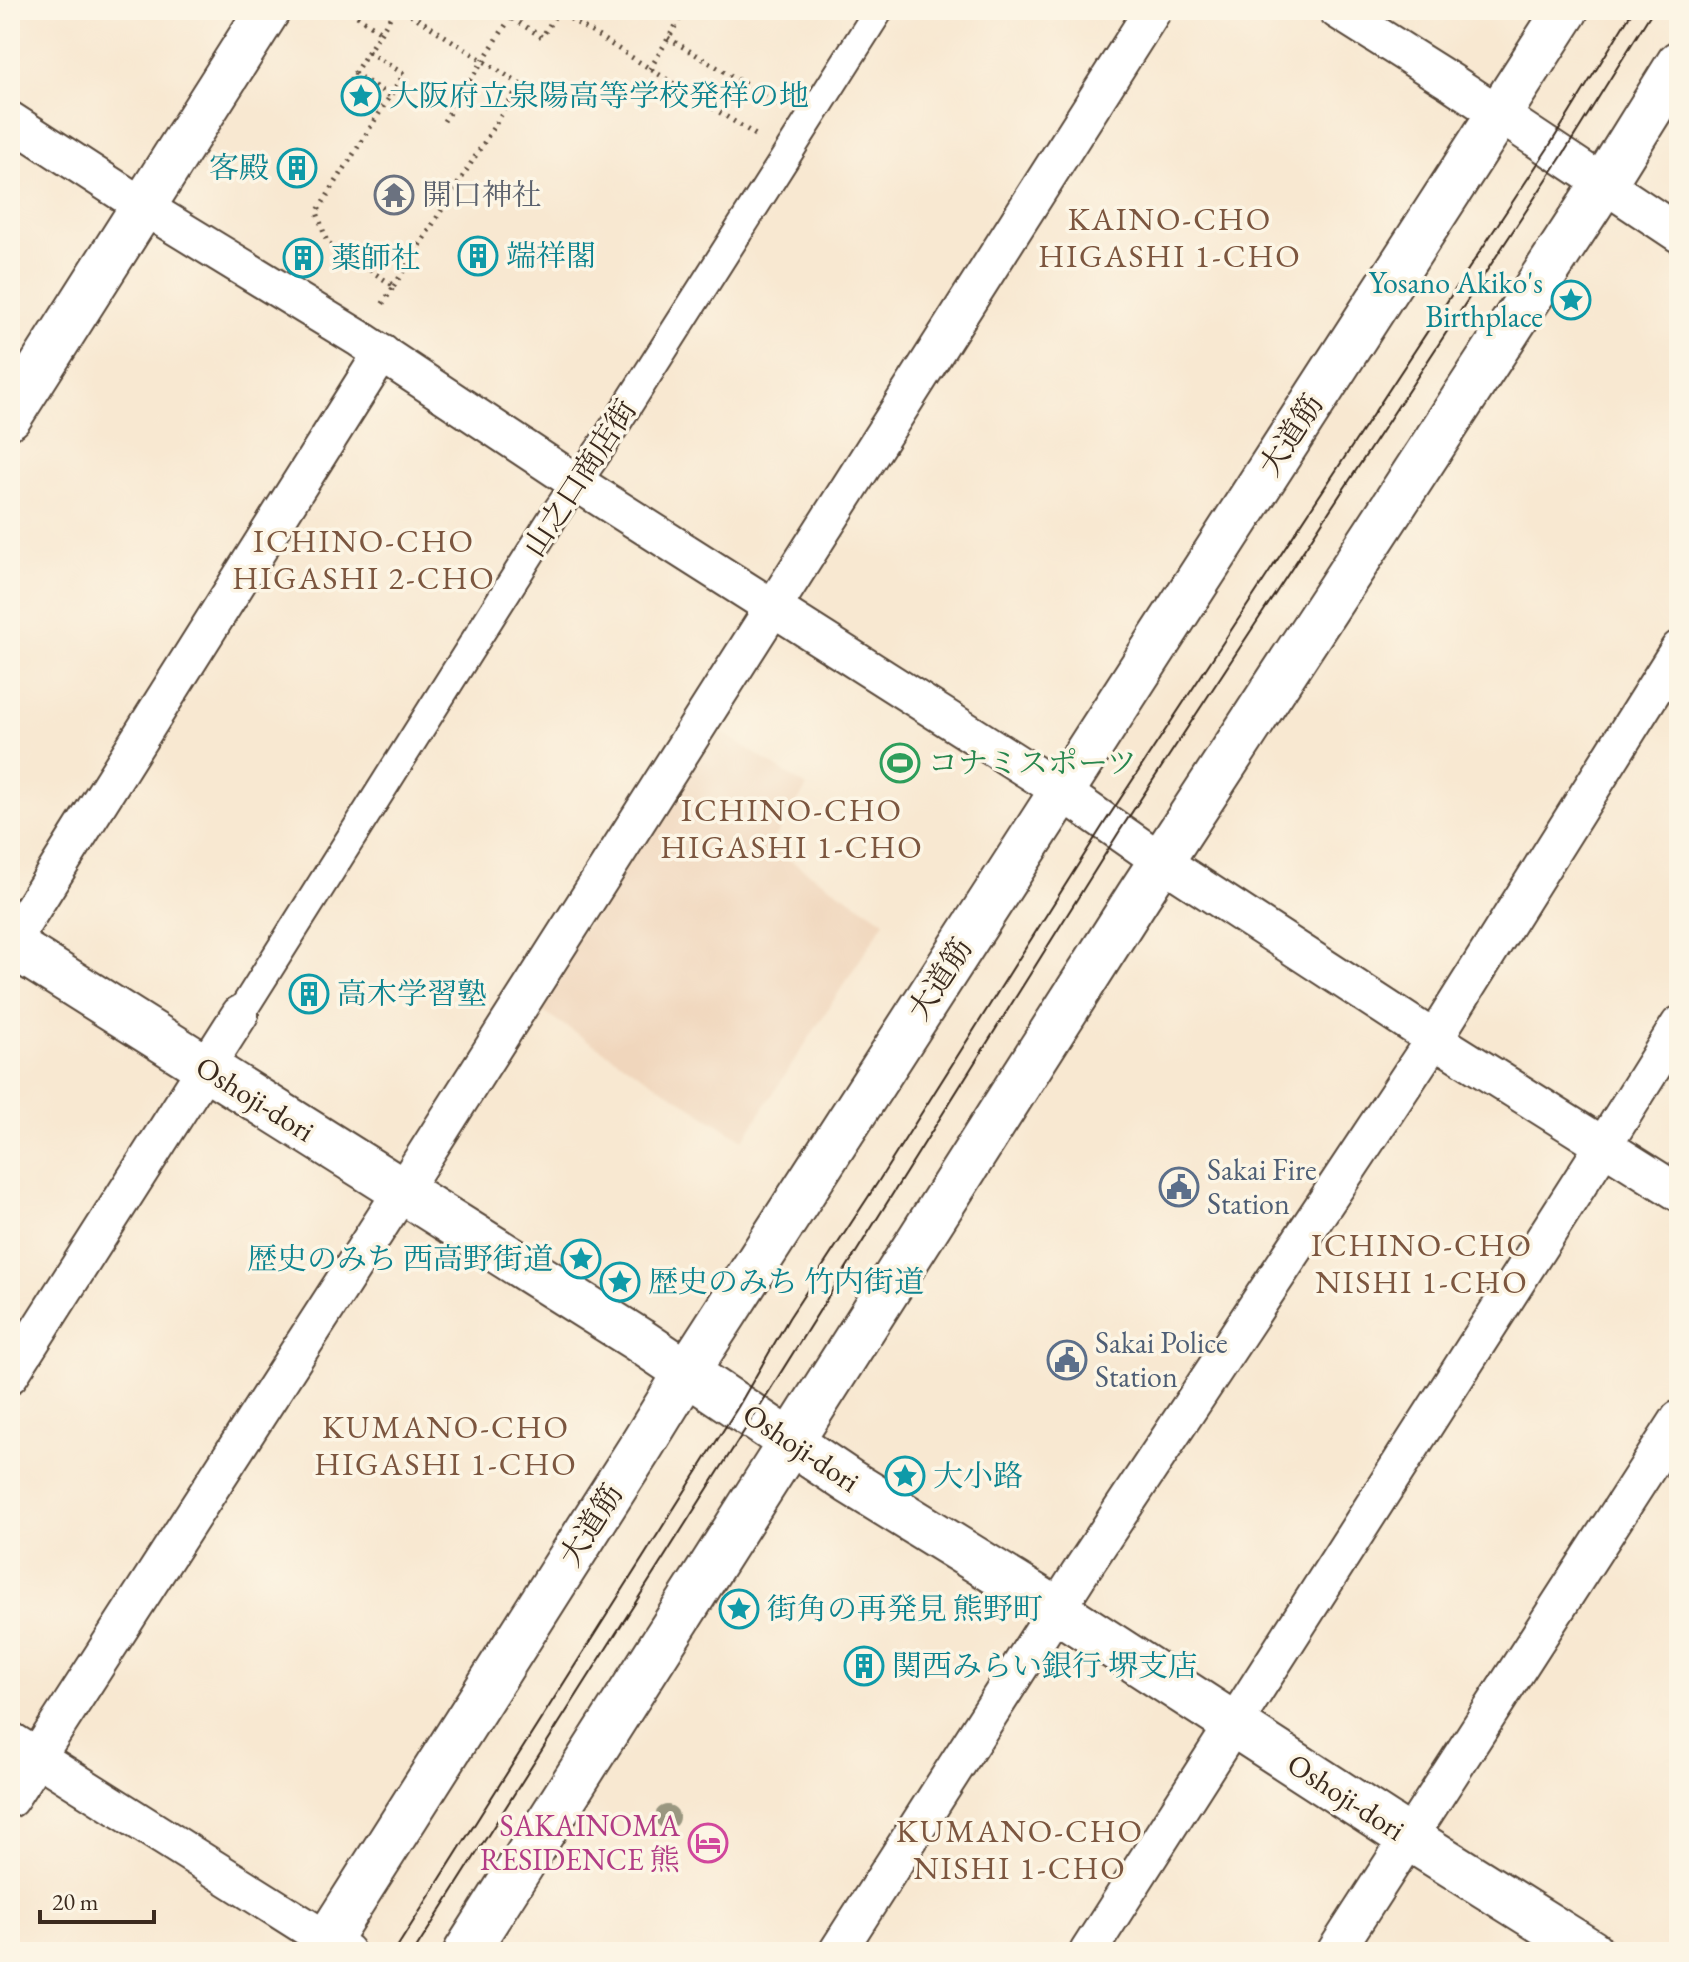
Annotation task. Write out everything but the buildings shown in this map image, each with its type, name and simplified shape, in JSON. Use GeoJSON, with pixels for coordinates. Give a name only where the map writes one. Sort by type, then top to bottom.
{"type":"FeatureCollection","features":[{"type":"Feature","properties":{"kind":"street"},"geometry":{"type":"LineString","coordinates":[[10,416],[268,10]]}},
{"type":"Feature","properties":{"kind":"street","name":"山之口商店街"},"geometry":{"type":"LineString","coordinates":[[10,1375],[879,10]]}},
{"type":"Feature","properties":{"kind":"street"},"geometry":{"type":"LineString","coordinates":[[10,1799],[23,1748],[402,1191],[1153,10]]}},
{"type":"Feature","properties":{"kind":"street"},"geometry":{"type":"LineString","coordinates":[[1337,10],[1679,234]]}},
{"type":"Feature","properties":{"kind":"street","name":"大道筋"},"geometry":{"type":"LineString","coordinates":[[331,1948],[687,1372],[1566,10]]}},
{"type":"Feature","properties":{"kind":"street"},"geometry":{"type":"LineString","coordinates":[[466,1952],[1161,861],[1603,185],[1679,63]]}},
{"type":"Feature","properties":{"kind":"street"},"geometry":{"type":"LineString","coordinates":[[10,120],[144,207],[371,346],[577,483],[1061,791],[1161,861],[1434,1039],[1679,1193]]}},
{"type":"Feature","properties":{"kind":"street"},"geometry":{"type":"LineString","coordinates":[[10,944],[371,346]]}},
{"type":"Feature","properties":{"kind":"street"},"geometry":{"type":"LineString","coordinates":[[837,1952],[1057,1610],[1434,1039],[1679,649]]}},
{"type":"Feature","properties":{"kind":"street","name":"Oshoji-dori"},"geometry":{"type":"LineString","coordinates":[[10,944],[501,1252],[850,1482],[1057,1610],[1591,1952]]}},
{"type":"Feature","properties":{"kind":"street"},"geometry":{"type":"LineString","coordinates":[[1088,1952],[1679,1025]]}},
{"type":"Feature","properties":{"kind":"street"},"geometry":{"type":"LineString","coordinates":[[1335,1952],[1679,1419]]}},
{"type":"Feature","properties":{"kind":"street"},"geometry":{"type":"LineString","coordinates":[[23,1748],[331,1948]]}},
{"type":"Feature","properties":{"kind":"path"},"geometry":{"type":"LineString","coordinates":[[350,80],[395,10]]}},
{"type":"Feature","properties":{"kind":"path"},"geometry":{"type":"LineString","coordinates":[[371,346],[394,286],[523,86],[404,10]]}},
{"type":"Feature","properties":{"kind":"path"},"geometry":{"type":"LineString","coordinates":[[499,10],[542,37],[558,11],[787,155]]}},
{"type":"Feature","properties":{"kind":"path"},"geometry":{"type":"LineString","coordinates":[[650,69],[685,10]]}},
{"type":"Feature","properties":{"kind":"path"},"geometry":{"type":"LineString","coordinates":[[357,16],[381,32]]}},
{"type":"Feature","properties":{"kind":"path"},"geometry":{"type":"LineString","coordinates":[[444,121],[511,17]]}},
{"type":"Feature","properties":{"kind":"path"},"geometry":{"type":"LineString","coordinates":[[668,38],[808,122]]}},
{"type":"Feature","properties":{"kind":"path"},"geometry":{"type":"LineString","coordinates":[[368,52],[404,74],[317,212],[327,242],[394,286]]}},
{"type":"Feature","properties":{"kind":"path"},"geometry":{"type":"LineString","coordinates":[[354,73],[390,96]]}},
{"type":"Feature","properties":{"kind":"shaded area"},"geometry":{"type":"Polygon","coordinates":[[[714,727],[807,787],[769,847],[885,921],[743,1140],[534,1006],[714,727]]]}},
{"type":"Feature","properties":{"kind":"tram line"},"geometry":{"type":"LineString","coordinates":[[394,1952],[738,1407],[789,1318],[1105,822],[1548,148],[1633,10]]}},
{"type":"Feature","properties":{"kind":"tram line"},"geometry":{"type":"LineString","coordinates":[[414,1952],[1119,832],[1562,156],[1653,10]]}},
{"type":"Feature","properties":{"kind":"place","name":"大阪府立泉陽高等学校発祥の地"},"geometry":{"type":"Point","coordinates":[361,96]}},
{"type":"Feature","properties":{"kind":"place","name":"客殿"},"geometry":{"type":"Point","coordinates":[297,168]}},
{"type":"Feature","properties":{"kind":"place","name":"開口神社"},"geometry":{"type":"Point","coordinates":[394,195]}},
{"type":"Feature","properties":{"kind":"place","name":"端祥閣"},"geometry":{"type":"Point","coordinates":[478,256]}},
{"type":"Feature","properties":{"kind":"place","name":"薬師社"},"geometry":{"type":"Point","coordinates":[303,258]}},
{"type":"Feature","properties":{"kind":"place","name":"Yosano Akiko's Birthplace"},"geometry":{"type":"Point","coordinates":[1571,300]}},
{"type":"Feature","properties":{"kind":"place","name":"コナミスポーツ"},"geometry":{"type":"Point","coordinates":[900,763]}},
{"type":"Feature","properties":{"kind":"place","name":"高木学習塾"},"geometry":{"type":"Point","coordinates":[309,994]}},
{"type":"Feature","properties":{"kind":"place","name":"Sakai Fire Station"},"geometry":{"type":"Point","coordinates":[1179,1187]}},
{"type":"Feature","properties":{"kind":"place","name":"歴史のみち 西高野街道"},"geometry":{"type":"Point","coordinates":[581,1259]}},
{"type":"Feature","properties":{"kind":"place","name":"歴史のみち 竹内街道"},"geometry":{"type":"Point","coordinates":[620,1282]}},
{"type":"Feature","properties":{"kind":"place","name":"Sakai Police Station"},"geometry":{"type":"Point","coordinates":[1067,1360]}},
{"type":"Feature","properties":{"kind":"place","name":"大小路"},"geometry":{"type":"Point","coordinates":[905,1476]}},
{"type":"Feature","properties":{"kind":"place","name":"街角の再発見 熊野町"},"geometry":{"type":"Point","coordinates":[739,1609]}},
{"type":"Feature","properties":{"kind":"place","name":"関西みらい銀行 堺支店"},"geometry":{"type":"Point","coordinates":[864,1666]}},
{"type":"Feature","properties":{"kind":"place","name":"SAKAINOMA RESIDENCE 熊"},"geometry":{"type":"Point","coordinates":[708,1843]}},
{"type":"Feature","properties":{"kind":"district","name":"KAINO-CHO HIGASHI 1-CHO"},"geometry":{"type":"Point","coordinates":[1170,238]}},
{"type":"Feature","properties":{"kind":"district","name":"ICHINO-CHO HIGASHI 2-CHO"},"geometry":{"type":"Point","coordinates":[364,560]}},
{"type":"Feature","properties":{"kind":"district","name":"ICHINO-CHO HIGASHI 1-CHO"},"geometry":{"type":"Point","coordinates":[792,828]}},
{"type":"Feature","properties":{"kind":"district","name":"ICHINO-CHO NISHI 1-CHO"},"geometry":{"type":"Point","coordinates":[1422,1264]}},
{"type":"Feature","properties":{"kind":"district","name":"KUMANO-CHO HIGASHI 1-CHO"},"geometry":{"type":"Point","coordinates":[446,1446]}},
{"type":"Feature","properties":{"kind":"district","name":"KUMANO-CHO NISHI 1-CHO"},"geometry":{"type":"Point","coordinates":[1020,1850]}}]}
